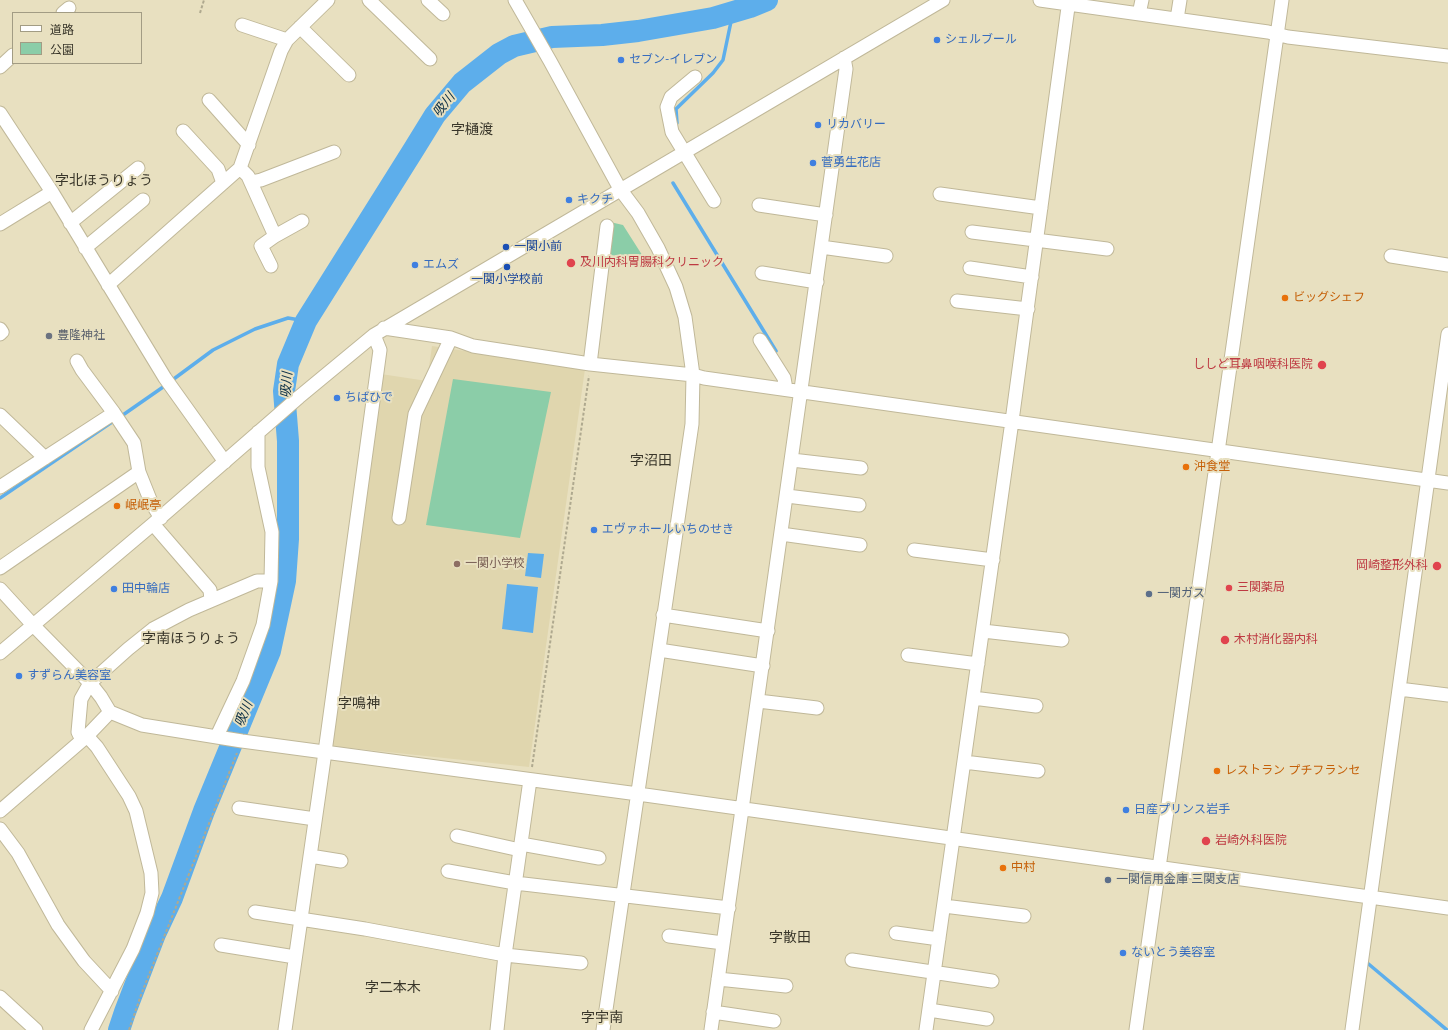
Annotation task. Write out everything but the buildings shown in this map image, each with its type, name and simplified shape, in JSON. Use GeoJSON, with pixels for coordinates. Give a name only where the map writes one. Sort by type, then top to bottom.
{"type":"FeatureCollection","features":[{"type":"Feature","properties":{"kind":"street"},"geometry":{"type":"LineString","coordinates":[[108,285],[240,168],[281,51],[287,40],[328,0]]}},
{"type":"Feature","properties":{"kind":"street"},"geometry":{"type":"LineString","coordinates":[[369,0],[430,59]]}},
{"type":"Feature","properties":{"kind":"street"},"geometry":{"type":"LineString","coordinates":[[428,0],[443,14]]}},
{"type":"Feature","properties":{"kind":"street"},"geometry":{"type":"LineString","coordinates":[[515,0],[620,189],[638,213],[658,248],[676,287],[685,318],[693,375],[692,424],[603,1030]]}},
{"type":"Feature","properties":{"kind":"street"},"geometry":{"type":"LineString","coordinates":[[0,654],[157,521],[299,397],[379,331],[943,0]]}},
{"type":"Feature","properties":{"kind":"street"},"geometry":{"type":"LineString","coordinates":[[1040,0],[1069,2],[1177,20],[1448,56]]}},
{"type":"Feature","properties":{"kind":"street"},"geometry":{"type":"LineString","coordinates":[[1139,14],[1142,0]]}},
{"type":"Feature","properties":{"kind":"street"},"geometry":{"type":"LineString","coordinates":[[1177,20],[1180,0]]}},
{"type":"Feature","properties":{"kind":"street"},"geometry":{"type":"LineString","coordinates":[[1136,1030],[1282,0]]}},
{"type":"Feature","properties":{"kind":"street"},"geometry":{"type":"LineString","coordinates":[[926,1030],[1028,309],[1069,2]]}},
{"type":"Feature","properties":{"kind":"street"},"geometry":{"type":"LineString","coordinates":[[242,25],[287,40]]}},
{"type":"Feature","properties":{"kind":"street"},"geometry":{"type":"LineString","coordinates":[[300,27],[349,76]]}},
{"type":"Feature","properties":{"kind":"street"},"geometry":{"type":"LineString","coordinates":[[0,67],[12,56]]}},
{"type":"Feature","properties":{"kind":"street"},"geometry":{"type":"LineString","coordinates":[[711,1030],[822,247],[846,69],[844,58]]}},
{"type":"Feature","properties":{"kind":"street"},"geometry":{"type":"LineString","coordinates":[[695,77],[671,97],[667,107],[672,132],[714,201]]}},
{"type":"Feature","properties":{"kind":"street"},"geometry":{"type":"LineString","coordinates":[[209,100],[249,145]]}},
{"type":"Feature","properties":{"kind":"street"},"geometry":{"type":"LineString","coordinates":[[0,113],[52,192],[165,378],[225,462]]}},
{"type":"Feature","properties":{"kind":"street"},"geometry":{"type":"LineString","coordinates":[[183,131],[218,169],[223,183]]}},
{"type":"Feature","properties":{"kind":"street"},"geometry":{"type":"LineString","coordinates":[[251,182],[261,180],[334,152]]}},
{"type":"Feature","properties":{"kind":"street"},"geometry":{"type":"LineString","coordinates":[[70,223],[138,168]]}},
{"type":"Feature","properties":{"kind":"street"},"geometry":{"type":"LineString","coordinates":[[240,168],[248,176],[275,236]]}},
{"type":"Feature","properties":{"kind":"street"},"geometry":{"type":"LineString","coordinates":[[0,224],[52,192]]}},
{"type":"Feature","properties":{"kind":"street"},"geometry":{"type":"LineString","coordinates":[[940,194],[1041,208]]}},
{"type":"Feature","properties":{"kind":"street"},"geometry":{"type":"LineString","coordinates":[[85,248],[143,200]]}},
{"type":"Feature","properties":{"kind":"street"},"geometry":{"type":"LineString","coordinates":[[759,205],[826,215]]}},
{"type":"Feature","properties":{"kind":"street"},"geometry":{"type":"LineString","coordinates":[[271,266],[261,246],[275,236],[302,221]]}},
{"type":"Feature","properties":{"kind":"street"},"geometry":{"type":"LineString","coordinates":[[590,364],[607,226]]}},
{"type":"Feature","properties":{"kind":"street"},"geometry":{"type":"LineString","coordinates":[[972,232],[1106,249]]}},
{"type":"Feature","properties":{"kind":"street"},"geometry":{"type":"LineString","coordinates":[[822,247],[886,256]]}},
{"type":"Feature","properties":{"kind":"street"},"geometry":{"type":"LineString","coordinates":[[1391,256],[1448,265]]}},
{"type":"Feature","properties":{"kind":"street"},"geometry":{"type":"LineString","coordinates":[[970,268],[1032,277]]}},
{"type":"Feature","properties":{"kind":"street"},"geometry":{"type":"LineString","coordinates":[[762,272],[817,282]]}},
{"type":"Feature","properties":{"kind":"street"},"geometry":{"type":"LineString","coordinates":[[957,301],[1028,309]]}},
{"type":"Feature","properties":{"kind":"street"},"geometry":{"type":"LineString","coordinates":[[0,329],[2,332],[0,334]]}},
{"type":"Feature","properties":{"kind":"street"},"geometry":{"type":"LineString","coordinates":[[379,331],[451,338],[473,346],[590,364],[693,375],[704,378],[1448,483]]}},
{"type":"Feature","properties":{"kind":"street"},"geometry":{"type":"LineString","coordinates":[[285,1030],[380,350],[379,331]]}},
{"type":"Feature","properties":{"kind":"street"},"geometry":{"type":"LineString","coordinates":[[1352,1030],[1448,334]]}},
{"type":"Feature","properties":{"kind":"street"},"geometry":{"type":"LineString","coordinates":[[399,518],[415,414],[451,338]]}},
{"type":"Feature","properties":{"kind":"street"},"geometry":{"type":"LineString","coordinates":[[760,340],[784,378],[786,389]]}},
{"type":"Feature","properties":{"kind":"street"},"geometry":{"type":"LineString","coordinates":[[77,361],[134,443],[139,472],[157,521],[210,590],[211,600]]}},
{"type":"Feature","properties":{"kind":"street"},"geometry":{"type":"LineString","coordinates":[[0,487],[114,413]]}},
{"type":"Feature","properties":{"kind":"street"},"geometry":{"type":"LineString","coordinates":[[0,416],[45,458]]}},
{"type":"Feature","properties":{"kind":"street"},"geometry":{"type":"LineString","coordinates":[[220,737],[243,681],[263,625],[271,581],[272,532],[258,468],[258,432]]}},
{"type":"Feature","properties":{"kind":"street"},"geometry":{"type":"LineString","coordinates":[[792,460],[861,468]]}},
{"type":"Feature","properties":{"kind":"street"},"geometry":{"type":"LineString","coordinates":[[0,568],[139,472]]}},
{"type":"Feature","properties":{"kind":"street"},"geometry":{"type":"LineString","coordinates":[[787,496],[859,505]]}},
{"type":"Feature","properties":{"kind":"street"},"geometry":{"type":"LineString","coordinates":[[781,534],[860,544]]}},
{"type":"Feature","properties":{"kind":"street"},"geometry":{"type":"LineString","coordinates":[[914,550],[993,560]]}},
{"type":"Feature","properties":{"kind":"street"},"geometry":{"type":"LineString","coordinates":[[91,1030],[133,949],[147,913],[152,893],[151,872],[136,811],[129,796],[97,747],[78,732],[81,699],[90,683],[152,629],[211,600],[257,581],[271,581]]}},
{"type":"Feature","properties":{"kind":"street"},"geometry":{"type":"LineString","coordinates":[[0,589],[90,683],[110,712],[142,725],[325,752],[638,794],[1448,908]]}},
{"type":"Feature","properties":{"kind":"street"},"geometry":{"type":"LineString","coordinates":[[663,616],[768,631]]}},
{"type":"Feature","properties":{"kind":"street"},"geometry":{"type":"LineString","coordinates":[[983,631],[1062,640]]}},
{"type":"Feature","properties":{"kind":"street"},"geometry":{"type":"LineString","coordinates":[[659,650],[763,666]]}},
{"type":"Feature","properties":{"kind":"street"},"geometry":{"type":"LineString","coordinates":[[908,655],[978,664]]}},
{"type":"Feature","properties":{"kind":"street"},"geometry":{"type":"LineString","coordinates":[[1399,689],[1448,695]]}},
{"type":"Feature","properties":{"kind":"street"},"geometry":{"type":"LineString","coordinates":[[973,698],[1036,706]]}},
{"type":"Feature","properties":{"kind":"street"},"geometry":{"type":"LineString","coordinates":[[758,701],[817,708]]}},
{"type":"Feature","properties":{"kind":"street"},"geometry":{"type":"LineString","coordinates":[[0,811],[84,738],[110,712]]}},
{"type":"Feature","properties":{"kind":"street"},"geometry":{"type":"LineString","coordinates":[[964,762],[1038,771]]}},
{"type":"Feature","properties":{"kind":"street"},"geometry":{"type":"LineString","coordinates":[[497,1030],[505,955],[530,780]]}},
{"type":"Feature","properties":{"kind":"street"},"geometry":{"type":"LineString","coordinates":[[239,808],[315,819]]}},
{"type":"Feature","properties":{"kind":"street"},"geometry":{"type":"LineString","coordinates":[[0,829],[18,853],[58,925],[84,961],[112,990]]}},
{"type":"Feature","properties":{"kind":"street"},"geometry":{"type":"LineString","coordinates":[[457,836],[520,847],[599,858]]}},
{"type":"Feature","properties":{"kind":"street"},"geometry":{"type":"LineString","coordinates":[[310,856],[341,861]]}},
{"type":"Feature","properties":{"kind":"street"},"geometry":{"type":"LineString","coordinates":[[448,871],[515,883],[729,908]]}},
{"type":"Feature","properties":{"kind":"street"},"geometry":{"type":"LineString","coordinates":[[944,906],[1024,916]]}},
{"type":"Feature","properties":{"kind":"street"},"geometry":{"type":"LineString","coordinates":[[255,912],[301,918],[505,955],[580,962]]}},
{"type":"Feature","properties":{"kind":"street"},"geometry":{"type":"LineString","coordinates":[[896,933],[939,939]]}},
{"type":"Feature","properties":{"kind":"street"},"geometry":{"type":"LineString","coordinates":[[669,936],[724,943]]}},
{"type":"Feature","properties":{"kind":"street"},"geometry":{"type":"LineString","coordinates":[[221,945],[295,957]]}},
{"type":"Feature","properties":{"kind":"street"},"geometry":{"type":"LineString","coordinates":[[852,960],[992,981]]}},
{"type":"Feature","properties":{"kind":"street"},"geometry":{"type":"LineString","coordinates":[[718,979],[786,986]]}},
{"type":"Feature","properties":{"kind":"street"},"geometry":{"type":"LineString","coordinates":[[0,997],[36,1030]]}},
{"type":"Feature","properties":{"kind":"street"},"geometry":{"type":"LineString","coordinates":[[929,1010],[987,1019]]}},
{"type":"Feature","properties":{"kind":"street"},"geometry":{"type":"LineString","coordinates":[[713,1012],[774,1021]]}},
{"type":"Feature","properties":{"kind":"path"},"geometry":{"type":"LineString","coordinates":[[200,14],[204,0]]}},
{"type":"Feature","properties":{"kind":"path"},"geometry":{"type":"LineString","coordinates":[[530,780],[590,364]]}},
{"type":"Feature","properties":{"kind":"path"},"geometry":{"type":"LineString","coordinates":[[129,1030],[140,995],[240,740]]}},
{"type":"Feature","properties":{"kind":"shaded area","name":"一関小学校"},"geometry":{"type":"Polygon","coordinates":[[[432,346],[585,369],[529,767],[331,746],[381,374],[427,381],[432,346]]]}},
{"type":"Feature","properties":{"kind":"green space"},"geometry":{"type":"Polygon","coordinates":[[[610,222],[623,225],[644,258],[610,255],[613,236],[609,235],[610,222]]]}},
{"type":"Feature","properties":{"kind":"green space"},"geometry":{"type":"Polygon","coordinates":[[[453,379],[551,392],[520,538],[426,525],[453,379]]]}},
{"type":"Feature","properties":{"kind":"water"},"geometry":{"type":"Polygon","coordinates":[[[528,553],[544,554],[541,578],[525,576],[528,553]]]}},
{"type":"Feature","properties":{"kind":"water"},"geometry":{"type":"Polygon","coordinates":[[[507,584],[538,587],[533,633],[502,629],[507,584]]]}},
{"type":"Feature","properties":{"kind":"waterway","name":"吸川"},"geometry":{"type":"LineString","coordinates":[[119,1030],[155,934],[172,898],[204,811],[270,651],[285,581],[288,539],[288,441],[284,391],[288,364],[306,321],[435,115],[462,83],[499,54],[514,46],[552,37],[602,35],[638,31],[713,18],[750,7],[767,0]]}},
{"type":"Feature","properties":{"kind":"waterway"},"geometry":{"type":"LineString","coordinates":[[677,123],[676,109],[713,73],[723,60],[733,12]]}},
{"type":"Feature","properties":{"kind":"waterway"},"geometry":{"type":"LineString","coordinates":[[673,183],[776,351]]}},
{"type":"Feature","properties":{"kind":"waterway"},"geometry":{"type":"LineString","coordinates":[[171,381],[213,350],[255,329],[288,318],[306,321]]}},
{"type":"Feature","properties":{"kind":"waterway"},"geometry":{"type":"LineString","coordinates":[[120,417],[166,385]]}},
{"type":"Feature","properties":{"kind":"waterway"},"geometry":{"type":"LineString","coordinates":[[0,498],[115,420]]}},
{"type":"Feature","properties":{"kind":"waterway"},"geometry":{"type":"LineString","coordinates":[[1365,961],[1447,1030]]}},
{"type":"Feature","properties":{"kind":"place","name":"シェルブール"},"geometry":{"type":"Point","coordinates":[937,40]}},
{"type":"Feature","properties":{"kind":"place","name":"セブン-イレブン"},"geometry":{"type":"Point","coordinates":[621,60]}},
{"type":"Feature","properties":{"kind":"place","name":"リカバリー"},"geometry":{"type":"Point","coordinates":[818,125]}},
{"type":"Feature","properties":{"kind":"place","name":"菅勇生花店"},"geometry":{"type":"Point","coordinates":[813,163]}},
{"type":"Feature","properties":{"kind":"place","name":"キクチ"},"geometry":{"type":"Point","coordinates":[569,200]}},
{"type":"Feature","properties":{"kind":"place","name":"一関小前"},"geometry":{"type":"Point","coordinates":[506,247]}},
{"type":"Feature","properties":{"kind":"place","name":"及川内科胃腸科クリニック"},"geometry":{"type":"Point","coordinates":[571,263]}},
{"type":"Feature","properties":{"kind":"place","name":"エムズ"},"geometry":{"type":"Point","coordinates":[415,265]}},
{"type":"Feature","properties":{"kind":"place","name":"一関小学校前"},"geometry":{"type":"Point","coordinates":[507,267]}},
{"type":"Feature","properties":{"kind":"place","name":"ビッグシェフ"},"geometry":{"type":"Point","coordinates":[1285,298]}},
{"type":"Feature","properties":{"kind":"place","name":"豊隆神社"},"geometry":{"type":"Point","coordinates":[49,336]}},
{"type":"Feature","properties":{"kind":"place","name":"ししど耳鼻咽喉科医院"},"geometry":{"type":"Point","coordinates":[1322,365]}},
{"type":"Feature","properties":{"kind":"place","name":"ちばひで"},"geometry":{"type":"Point","coordinates":[337,398]}},
{"type":"Feature","properties":{"kind":"place","name":"沖食堂"},"geometry":{"type":"Point","coordinates":[1186,467]}},
{"type":"Feature","properties":{"kind":"place","name":"岷岷亭"},"geometry":{"type":"Point","coordinates":[117,506]}},
{"type":"Feature","properties":{"kind":"place","name":"エヴァホールいちのせき"},"geometry":{"type":"Point","coordinates":[594,530]}},
{"type":"Feature","properties":{"kind":"place","name":"一関小学校"},"geometry":{"type":"Point","coordinates":[457,564]}},
{"type":"Feature","properties":{"kind":"place","name":"岡崎整形外科"},"geometry":{"type":"Point","coordinates":[1437,566]}},
{"type":"Feature","properties":{"kind":"place","name":"三関薬局"},"geometry":{"type":"Point","coordinates":[1229,588]}},
{"type":"Feature","properties":{"kind":"place","name":"田中輪店"},"geometry":{"type":"Point","coordinates":[114,589]}},
{"type":"Feature","properties":{"kind":"place","name":"一関ガス"},"geometry":{"type":"Point","coordinates":[1149,594]}},
{"type":"Feature","properties":{"kind":"place","name":"木村消化器内科"},"geometry":{"type":"Point","coordinates":[1225,640]}},
{"type":"Feature","properties":{"kind":"place","name":"すずらん美容室"},"geometry":{"type":"Point","coordinates":[19,676]}},
{"type":"Feature","properties":{"kind":"place","name":"レストラン プチフランセ"},"geometry":{"type":"Point","coordinates":[1217,771]}},
{"type":"Feature","properties":{"kind":"place","name":"日産プリンス岩手"},"geometry":{"type":"Point","coordinates":[1126,810]}},
{"type":"Feature","properties":{"kind":"place","name":"岩崎外科医院"},"geometry":{"type":"Point","coordinates":[1206,841]}},
{"type":"Feature","properties":{"kind":"place","name":"中村"},"geometry":{"type":"Point","coordinates":[1003,868]}},
{"type":"Feature","properties":{"kind":"place","name":"一関信用金庫 三関支店"},"geometry":{"type":"Point","coordinates":[1108,880]}},
{"type":"Feature","properties":{"kind":"place","name":"ないとう美容室"},"geometry":{"type":"Point","coordinates":[1123,953]}},
{"type":"Feature","properties":{"kind":"district","name":"字樋渡"},"geometry":{"type":"Point","coordinates":[472,130]}},
{"type":"Feature","properties":{"kind":"district","name":"字北ほうりょう"},"geometry":{"type":"Point","coordinates":[104,181]}},
{"type":"Feature","properties":{"kind":"district","name":"字沼田"},"geometry":{"type":"Point","coordinates":[651,461]}},
{"type":"Feature","properties":{"kind":"district","name":"字南ほうりょう"},"geometry":{"type":"Point","coordinates":[191,639]}},
{"type":"Feature","properties":{"kind":"district","name":"字鳴神"},"geometry":{"type":"Point","coordinates":[359,704]}},
{"type":"Feature","properties":{"kind":"district","name":"字散田"},"geometry":{"type":"Point","coordinates":[790,938]}},
{"type":"Feature","properties":{"kind":"district","name":"字二本木"},"geometry":{"type":"Point","coordinates":[393,988]}},
{"type":"Feature","properties":{"kind":"district","name":"字宇南"},"geometry":{"type":"Point","coordinates":[602,1018]}}]}
